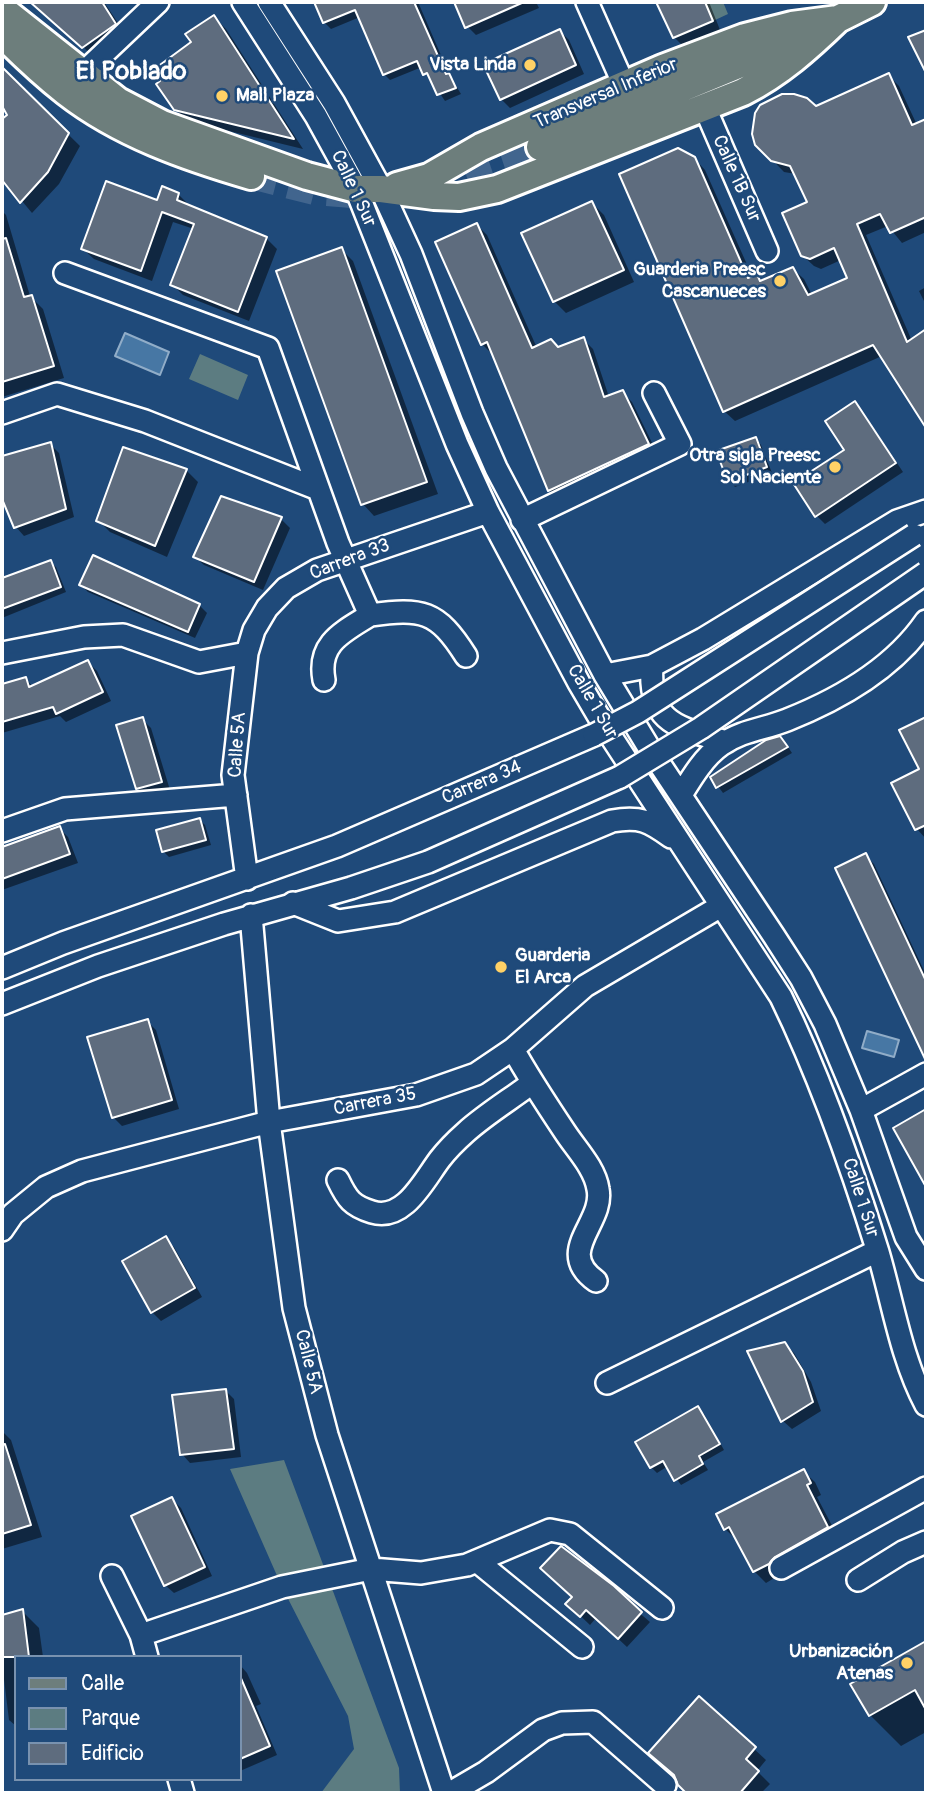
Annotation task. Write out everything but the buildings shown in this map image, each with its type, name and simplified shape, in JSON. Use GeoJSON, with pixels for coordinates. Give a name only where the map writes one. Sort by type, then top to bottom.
{"type":"FeatureCollection","features":[{"type":"Feature","properties":{"kind":"main road","name":"Transversal Inferior"},"geometry":{"type":"LineString","coordinates":[[540,147],[727,71],[872,2]]}},
{"type":"Feature","properties":{"kind":"main road"},"geometry":{"type":"LineString","coordinates":[[2,9],[118,101],[162,124],[307,176],[369,189],[434,196],[480,194],[705,108],[765,81],[799,56],[838,19]]}},
{"type":"Feature","properties":{"kind":"main road","name":"Transversal Inferior"},"geometry":{"type":"LineString","coordinates":[[369,189],[429,177],[481,147],[624,85],[745,37],[792,25],[838,19]]}},
{"type":"Feature","properties":{"kind":"main road"},"geometry":{"type":"LineString","coordinates":[[2,34],[66,92],[125,130],[211,164],[251,176]]}},
{"type":"Feature","properties":{"kind":"street"},"geometry":{"type":"LineString","coordinates":[[82,74],[158,2]]}},
{"type":"Feature","properties":{"kind":"street","name":"Calle 1 Sur"},"geometry":{"type":"LineString","coordinates":[[243,2],[316,116],[369,189],[411,254],[472,413],[522,520],[605,675],[801,978],[825,1024],[862,1111],[906,1237],[926,1269]]}},
{"type":"Feature","properties":{"kind":"street","name":"Calle 1 Sur"},"geometry":{"type":"LineString","coordinates":[[269,2],[334,103],[369,189],[457,444],[488,512],[586,694],[680,844],[781,997],[802,1041],[836,1128],[877,1251],[914,1382],[926,1405]]}},
{"type":"Feature","properties":{"kind":"street"},"geometry":{"type":"LineString","coordinates":[[587,2],[624,85]]}},
{"type":"Feature","properties":{"kind":"street","name":"Calle 1B Sur"},"geometry":{"type":"LineString","coordinates":[[705,108],[767,251]]}},
{"type":"Feature","properties":{"kind":"street"},"geometry":{"type":"LineString","coordinates":[[65,273],[268,348],[318,489],[370,615]]}},
{"type":"Feature","properties":{"kind":"street"},"geometry":{"type":"LineString","coordinates":[[522,520],[680,444],[654,393]]}},
{"type":"Feature","properties":{"kind":"street"},"geometry":{"type":"LineString","coordinates":[[2,413],[57,394],[145,421],[318,489]]}},
{"type":"Feature","properties":{"kind":"street"},"geometry":{"type":"LineString","coordinates":[[605,675],[652,667],[897,521],[926,511]]}},
{"type":"Feature","properties":{"kind":"street","name":"Carrera 33"},"geometry":{"type":"LineString","coordinates":[[247,653],[254,630],[267,608],[286,588],[317,570],[346,559],[488,512]]}},
{"type":"Feature","properties":{"kind":"street","name":"Carrera 34"},"geometry":{"type":"LineString","coordinates":[[2,968],[63,943],[337,846],[594,735],[638,712],[920,531]]}},
{"type":"Feature","properties":{"kind":"street"},"geometry":{"type":"LineString","coordinates":[[2,1004],[98,966],[251,915],[351,888],[428,862],[620,777],[701,728],[926,573]]}},
{"type":"Feature","properties":{"kind":"street"},"geometry":{"type":"LineString","coordinates":[[324,680],[321,667],[324,653],[333,639],[370,615],[399,611],[419,612],[439,620],[453,635],[466,656]]}},
{"type":"Feature","properties":{"kind":"street"},"geometry":{"type":"LineString","coordinates":[[681,795],[707,758],[726,742],[750,730],[785,721],[840,696],[897,657],[926,621]]}},
{"type":"Feature","properties":{"kind":"street"},"geometry":{"type":"LineString","coordinates":[[2,653],[84,637],[123,635],[199,662],[247,653]]}},
{"type":"Feature","properties":{"kind":"street","name":"Calle 5A"},"geometry":{"type":"LineString","coordinates":[[247,653],[233,775],[247,879]]}},
{"type":"Feature","properties":{"kind":"street"},"geometry":{"type":"LineString","coordinates":[[652,667],[652,697],[659,712],[686,729],[726,742]]}},
{"type":"Feature","properties":{"kind":"street"},"geometry":{"type":"LineString","coordinates":[[2,831],[65,809],[236,795]]}},
{"type":"Feature","properties":{"kind":"street"},"geometry":{"type":"LineString","coordinates":[[293,903],[338,921],[395,912],[612,821],[629,817],[646,820],[680,844]]}},
{"type":"Feature","properties":{"kind":"street","name":"Carrera 35"},"geometry":{"type":"LineString","coordinates":[[2,1230],[13,1214],[46,1187],[82,1171],[269,1122],[416,1095],[476,1074],[513,1049],[585,986],[721,906]]}},
{"type":"Feature","properties":{"kind":"street","name":"Calle 5A"},"geometry":{"type":"LineString","coordinates":[[251,915],[269,1122],[294,1308],[327,1435],[439,1791]]}},
{"type":"Feature","properties":{"kind":"street"},"geometry":{"type":"LineString","coordinates":[[513,1049],[532,1083],[590,1169],[599,1189],[596,1208],[582,1241],[579,1259],[584,1273],[596,1281]]}},
{"type":"Feature","properties":{"kind":"street"},"geometry":{"type":"LineString","coordinates":[[862,1111],[926,1074]]}},
{"type":"Feature","properties":{"kind":"street"},"geometry":{"type":"LineString","coordinates":[[338,1180],[357,1208],[379,1214],[396,1210],[415,1195],[443,1155],[467,1131],[532,1083]]}},
{"type":"Feature","properties":{"kind":"street"},"geometry":{"type":"LineString","coordinates":[[607,1383],[877,1251]]}},
{"type":"Feature","properties":{"kind":"street"},"geometry":{"type":"LineString","coordinates":[[914,1382],[915,1370],[926,1352]]}},
{"type":"Feature","properties":{"kind":"street"},"geometry":{"type":"LineString","coordinates":[[781,1568],[926,1488]]}},
{"type":"Feature","properties":{"kind":"street"},"geometry":{"type":"LineString","coordinates":[[141,1635],[282,1587],[371,1569],[421,1573],[478,1562],[550,1530],[570,1534],[662,1608]]}},
{"type":"Feature","properties":{"kind":"street"},"geometry":{"type":"LineString","coordinates":[[858,1580],[903,1552],[926,1542]]}},
{"type":"Feature","properties":{"kind":"street"},"geometry":{"type":"LineString","coordinates":[[478,1562],[582,1647]]}},
{"type":"Feature","properties":{"kind":"street"},"geometry":{"type":"LineString","coordinates":[[112,1576],[141,1635],[146,1655]]}},
{"type":"Feature","properties":{"kind":"street"},"geometry":{"type":"LineString","coordinates":[[439,1791],[486,1772],[543,1730],[562,1723],[593,1722],[665,1785]]}},
{"type":"Feature","properties":{"kind":"green space"},"geometry":{"type":"Polygon","coordinates":[[[705,2],[723,2],[728,14],[713,21],[705,2]]]}},
{"type":"Feature","properties":{"kind":"green space"},"geometry":{"type":"Polygon","coordinates":[[[200,354],[248,375],[238,400],[189,379],[200,354]]]}},
{"type":"Feature","properties":{"kind":"green space"},"geometry":{"type":"Polygon","coordinates":[[[284,1460],[399,1768],[400,1793],[321,1793],[354,1749],[348,1716],[282,1587],[230,1469],[284,1460]]]}},
{"type":"Feature","properties":{"kind":"water"},"geometry":{"type":"Polygon","coordinates":[[[125,333],[169,352],[160,375],[115,356],[125,333]]]}},
{"type":"Feature","properties":{"kind":"water"},"geometry":{"type":"Polygon","coordinates":[[[867,1031],[899,1040],[894,1057],[862,1048],[867,1031]]]}},
{"type":"Feature","properties":{"kind":"tunnel"},"geometry":{"type":"LineString","coordinates":[[428,184],[540,147]]}},
{"type":"Feature","properties":{"kind":"tunnel"},"geometry":{"type":"LineString","coordinates":[[251,176],[314,192],[352,195]]}},
{"type":"Feature","properties":{"kind":"place","name":"Vista Linda"},"geometry":{"type":"Point","coordinates":[530,65]}},
{"type":"Feature","properties":{"kind":"place","name":"Mall Plaza"},"geometry":{"type":"Point","coordinates":[222,96]}},
{"type":"Feature","properties":{"kind":"place","name":"Guarderia Preesc Cascanueces"},"geometry":{"type":"Point","coordinates":[780,281]}},
{"type":"Feature","properties":{"kind":"place","name":"Otra sigla Preesc Sol Naciente"},"geometry":{"type":"Point","coordinates":[835,467]}},
{"type":"Feature","properties":{"kind":"place","name":"Guarderia El Arca"},"geometry":{"type":"Point","coordinates":[501,967]}},
{"type":"Feature","properties":{"kind":"place","name":"Urbanización Atenas"},"geometry":{"type":"Point","coordinates":[907,1663]}},
{"type":"Feature","properties":{"kind":"district","name":"El Poblado"},"geometry":{"type":"Point","coordinates":[131,72]}}]}
